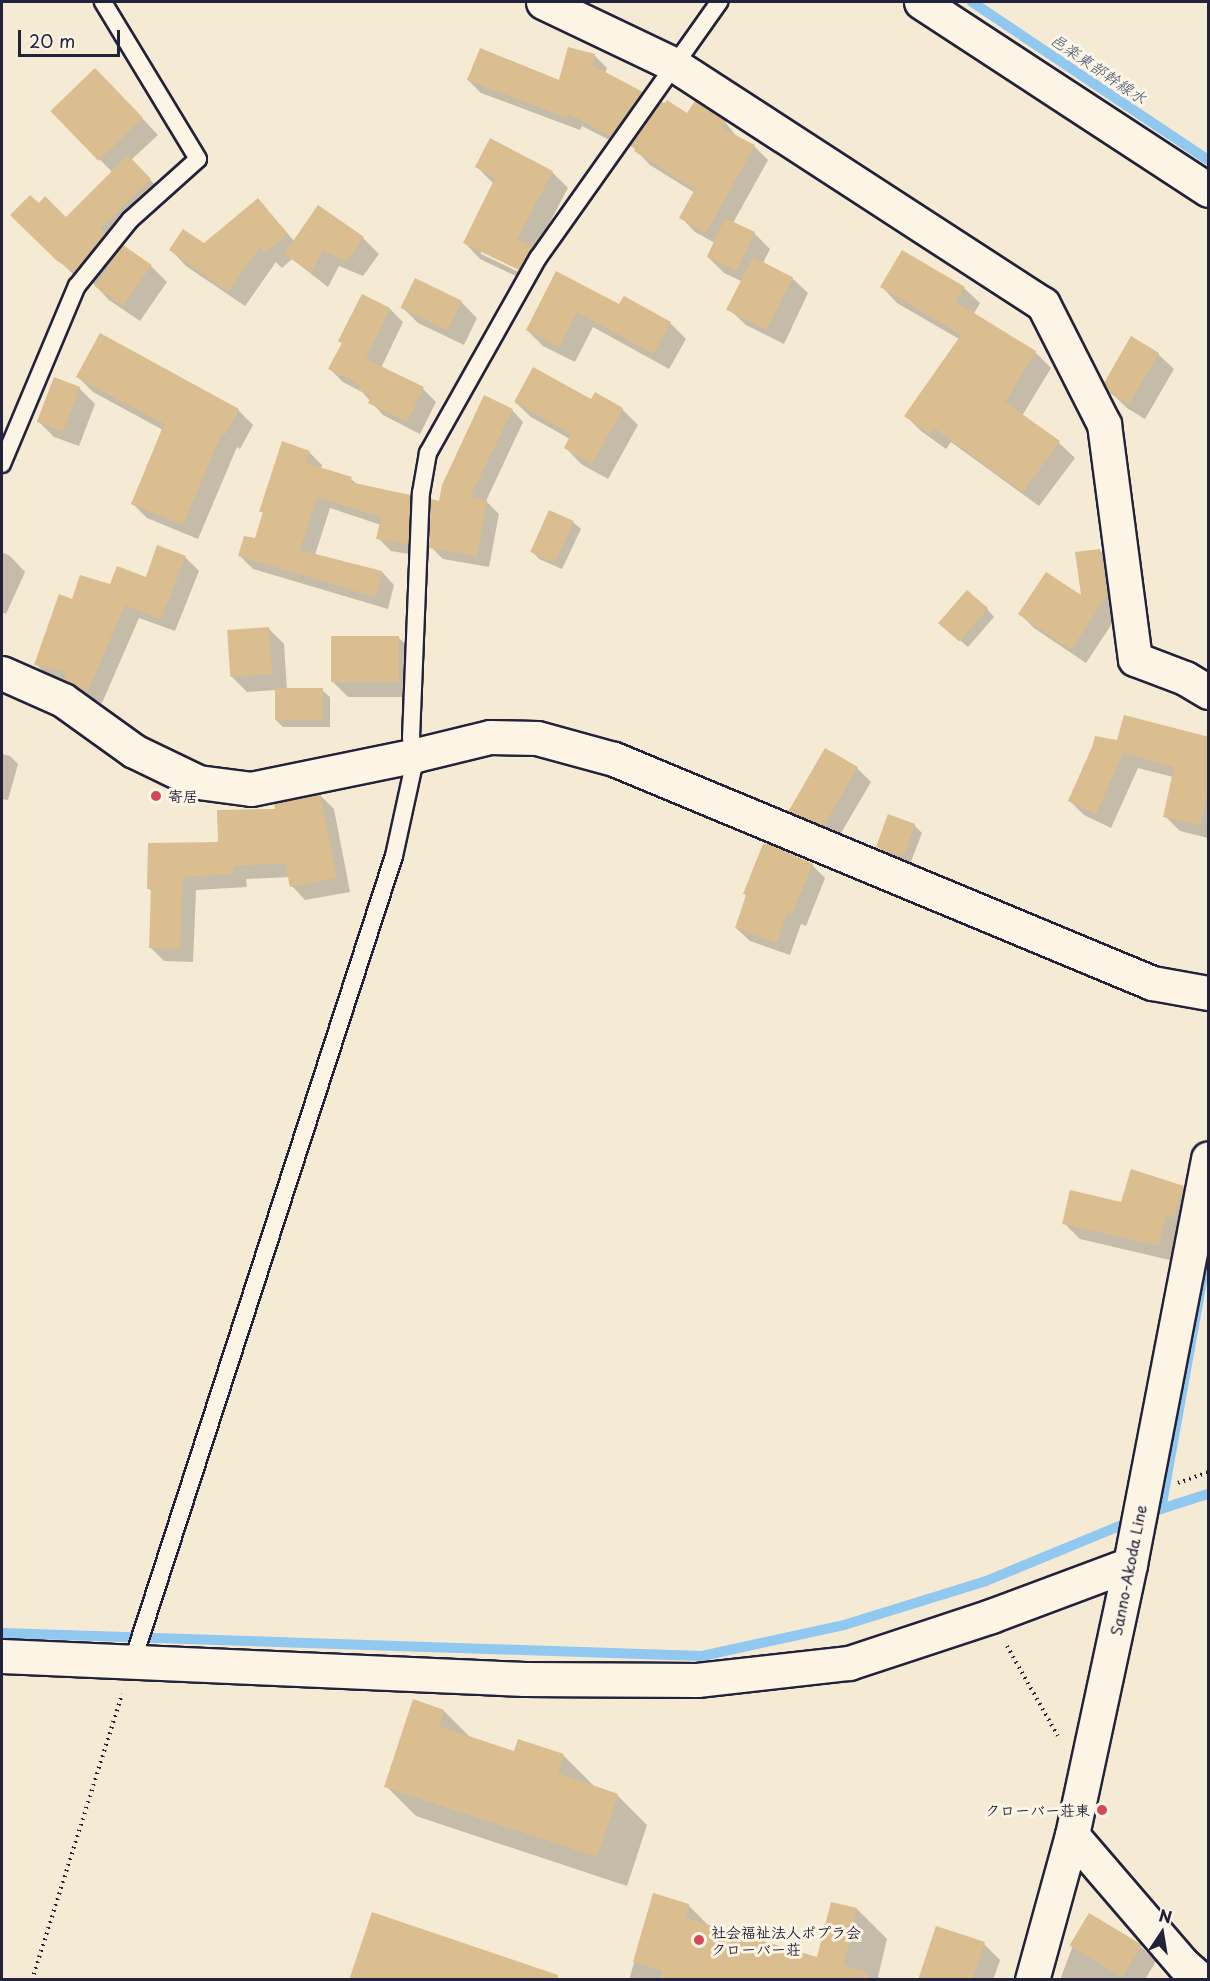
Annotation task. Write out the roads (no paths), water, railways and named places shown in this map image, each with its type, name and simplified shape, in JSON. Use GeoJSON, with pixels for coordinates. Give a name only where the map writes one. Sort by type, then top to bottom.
{"type":"FeatureCollection","features":[{"type":"Feature","properties":{"kind":"street"},"geometry":{"type":"LineString","coordinates":[[543,2],[673,64],[1043,304],[1104,424],[1135,659],[1185,678],[1209,692]]}},
{"type":"Feature","properties":{"kind":"street"},"geometry":{"type":"LineString","coordinates":[[921,2],[1209,190]]}},
{"type":"Feature","properties":{"kind":"street"},"geometry":{"type":"LineString","coordinates":[[2,672],[63,700],[134,751],[198,782],[251,789],[416,755],[490,737],[537,738],[614,759],[1152,983],[1209,993]]}},
{"type":"Feature","properties":{"kind":"street","name":"Sanno-Akoda Line"},"geometry":{"type":"LineString","coordinates":[[1032,1980],[1072,1835],[1130,1564],[1209,1158]]}},
{"type":"Feature","properties":{"kind":"street"},"geometry":{"type":"LineString","coordinates":[[2,1656],[524,1679],[697,1680],[849,1662],[991,1616],[1130,1564]]}},
{"type":"Feature","properties":{"kind":"street"},"geometry":{"type":"LineString","coordinates":[[1072,1835],[1184,1965],[1201,1980]]}},
{"type":"Feature","properties":{"kind":"lane"},"geometry":{"type":"LineString","coordinates":[[2,464],[77,286],[130,220],[198,159],[103,2]]}},
{"type":"Feature","properties":{"kind":"lane"},"geometry":{"type":"LineString","coordinates":[[133,1660],[394,856],[416,755],[411,738],[420,516],[428,453],[538,258],[719,2]]}},
{"type":"Feature","properties":{"kind":"waterway","name":"邑楽東部幹線水"},"geometry":{"type":"LineString","coordinates":[[972,2],[1208,160]]}},
{"type":"Feature","properties":{"kind":"waterway"},"geometry":{"type":"LineString","coordinates":[[1161,1509],[1208,1247]]}},
{"type":"Feature","properties":{"kind":"waterway"},"geometry":{"type":"LineString","coordinates":[[2,1633],[702,1656],[844,1625],[986,1581],[1161,1509],[1208,1494]]}},
{"type":"Feature","properties":{"kind":"place","name":"寄居"},"geometry":{"type":"Point","coordinates":[156,796]}},
{"type":"Feature","properties":{"kind":"place","name":"クローバー荘東"},"geometry":{"type":"Point","coordinates":[1102,1810]}},
{"type":"Feature","properties":{"kind":"place","name":"社会福祉法人ポプラ会 クローバー荘"},"geometry":{"type":"Point","coordinates":[699,1940]}}]}
